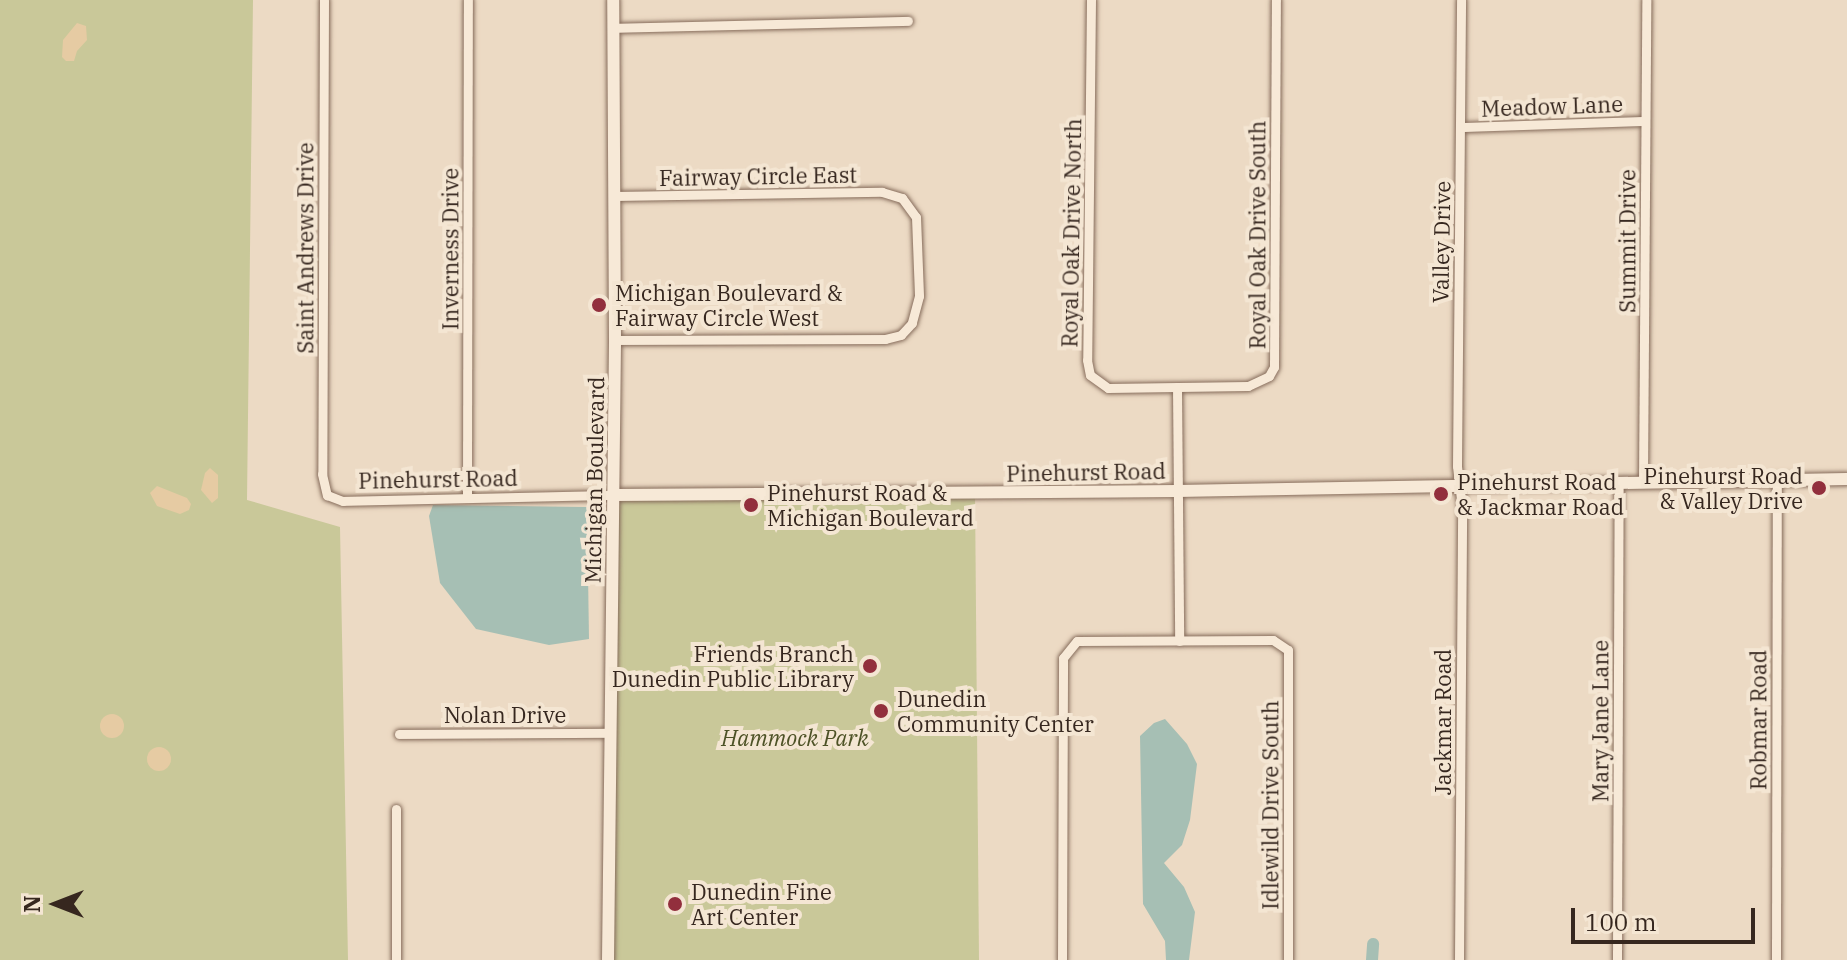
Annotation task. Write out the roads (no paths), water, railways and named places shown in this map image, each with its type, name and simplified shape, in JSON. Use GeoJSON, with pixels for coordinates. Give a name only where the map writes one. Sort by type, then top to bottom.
{"type":"FeatureCollection","features":[{"type":"Feature","properties":{"kind":"street","name":"Saint Andrews Drive"},"geometry":{"type":"LineString","coordinates":[[324,0],[322,474],[327,495]]}},
{"type":"Feature","properties":{"kind":"street","name":"Inverness Drive"},"geometry":{"type":"LineString","coordinates":[[467,498],[468,0]]}},
{"type":"Feature","properties":{"kind":"street","name":"Michigan Boulevard"},"geometry":{"type":"LineString","coordinates":[[608,960],[615,340],[613,0]]}},
{"type":"Feature","properties":{"kind":"street","name":"Royal Oak Drive North"},"geometry":{"type":"LineString","coordinates":[[1091,0],[1087,360],[1090,375],[1108,388],[1177,387]]}},
{"type":"Feature","properties":{"kind":"street","name":"Royal Oak Drive South"},"geometry":{"type":"LineString","coordinates":[[1177,387],[1248,386],[1269,376],[1274,367],[1276,0]]}},
{"type":"Feature","properties":{"kind":"street","name":"Valley Drive"},"geometry":{"type":"LineString","coordinates":[[1460,484],[1457,466],[1461,0]]}},
{"type":"Feature","properties":{"kind":"street","name":"Summit Drive"},"geometry":{"type":"LineString","coordinates":[[1643,482],[1646,0]]}},
{"type":"Feature","properties":{"kind":"street"},"geometry":{"type":"LineString","coordinates":[[612,28],[908,21]]}},
{"type":"Feature","properties":{"kind":"street","name":"Meadow Lane"},"geometry":{"type":"LineString","coordinates":[[1461,127],[1645,121]]}},
{"type":"Feature","properties":{"kind":"street","name":"Fairway Circle East"},"geometry":{"type":"LineString","coordinates":[[614,196],[882,192],[902,198],[916,217],[919,296],[912,323],[901,335],[885,339],[615,340]]}},
{"type":"Feature","properties":{"kind":"street"},"geometry":{"type":"LineString","coordinates":[[1062,960],[1063,658],[1077,641],[1179,641],[1177,387]]}},
{"type":"Feature","properties":{"kind":"street","name":"Pinehurst Road"},"geometry":{"type":"LineString","coordinates":[[327,495],[343,501],[1847,479]]}},
{"type":"Feature","properties":{"kind":"street","name":"Robmar Road"},"geometry":{"type":"LineString","coordinates":[[1776,960],[1777,480]]}},
{"type":"Feature","properties":{"kind":"street","name":"Mary Jane Lane"},"geometry":{"type":"LineString","coordinates":[[1617,960],[1619,482]]}},
{"type":"Feature","properties":{"kind":"street","name":"Jackmar Road"},"geometry":{"type":"LineString","coordinates":[[1459,960],[1460,484]]}},
{"type":"Feature","properties":{"kind":"street","name":"Idlewild Drive South"},"geometry":{"type":"LineString","coordinates":[[1179,641],[1273,640],[1288,650],[1288,960]]}},
{"type":"Feature","properties":{"kind":"street","name":"Nolan Drive"},"geometry":{"type":"LineString","coordinates":[[399,734],[611,733]]}},
{"type":"Feature","properties":{"kind":"street"},"geometry":{"type":"LineString","coordinates":[[396,809],[396,960]]}},
{"type":"Feature","properties":{"kind":"waterway"},"geometry":{"type":"LineString","coordinates":[[1372,960],[1373,944]]}},
{"type":"Feature","properties":{"kind":"place","name":"Michigan Boulevard & Fairway Circle West"},"geometry":{"type":"Point","coordinates":[599,305]}},
{"type":"Feature","properties":{"kind":"place","name":"Pinehurst Road & Valley Drive"},"geometry":{"type":"Point","coordinates":[1819,488]}},
{"type":"Feature","properties":{"kind":"place","name":"Pinehurst Road & Jackmar Road"},"geometry":{"type":"Point","coordinates":[1441,494]}},
{"type":"Feature","properties":{"kind":"place","name":"Pinehurst Road & Michigan Boulevard"},"geometry":{"type":"Point","coordinates":[751,505]}},
{"type":"Feature","properties":{"kind":"place","name":"Friends Branch Dunedin Public Library"},"geometry":{"type":"Point","coordinates":[870,666]}},
{"type":"Feature","properties":{"kind":"place","name":"Dunedin Community Center"},"geometry":{"type":"Point","coordinates":[881,711]}},
{"type":"Feature","properties":{"kind":"place","name":"Dunedin Fine Art Center"},"geometry":{"type":"Point","coordinates":[675,904]}},
{"type":"Feature","properties":{"kind":"park label","name":"Hammock Park"},"geometry":{"type":"Point","coordinates":[795,738]}}]}
